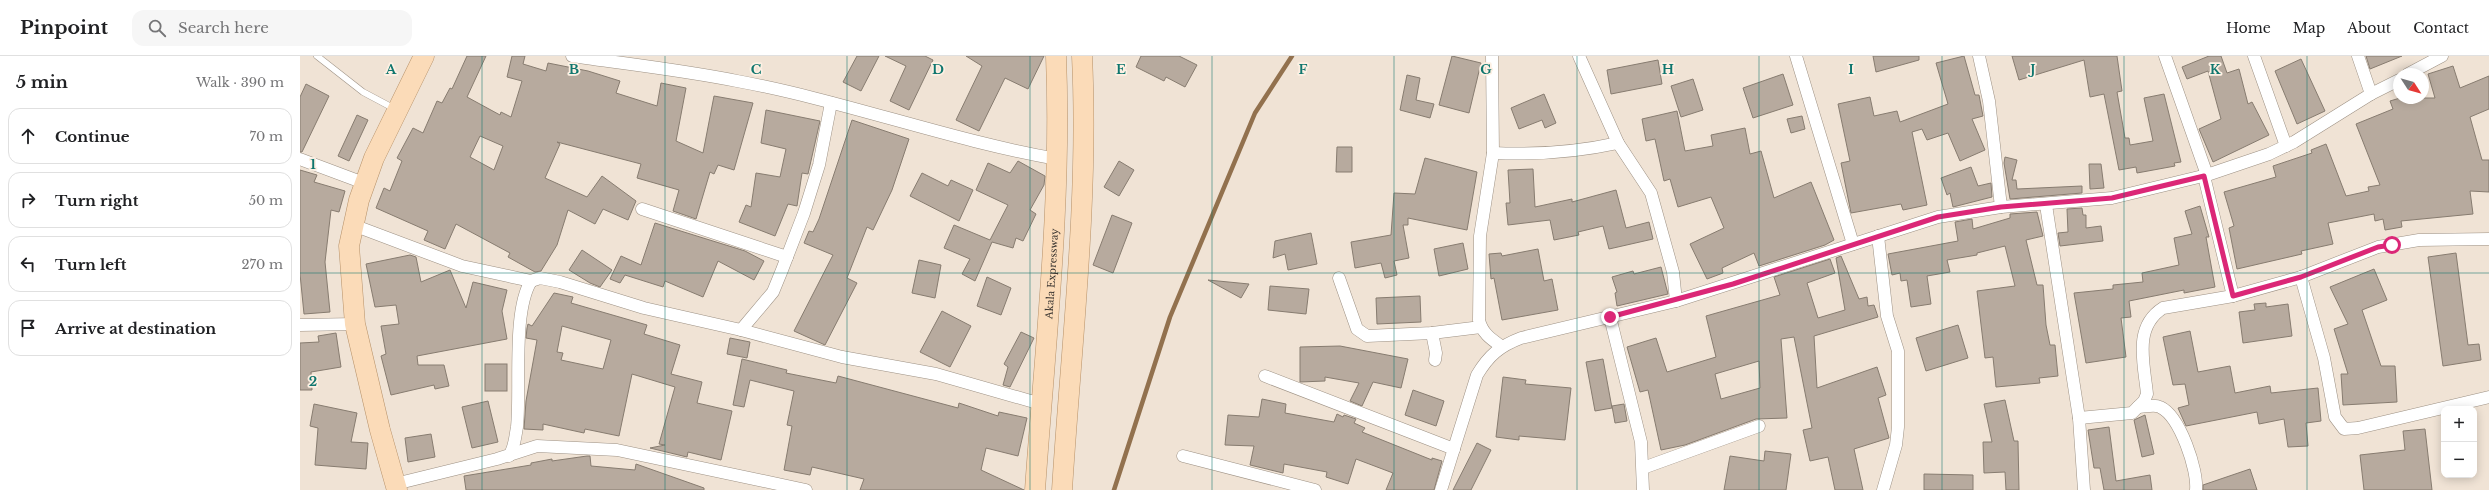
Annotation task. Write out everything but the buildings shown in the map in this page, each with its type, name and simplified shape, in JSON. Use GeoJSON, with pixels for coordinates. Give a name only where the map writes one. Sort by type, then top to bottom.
{"type":"FeatureCollection","features":[{"type":"Feature","properties":{"kind":"main road"},"geometry":{"type":"LineString","coordinates":[[396,487],[355,324],[348,246],[364,183],[396,110],[424,56]]}},
{"type":"Feature","properties":{"kind":"main road","name":"Akala Expressway"},"geometry":{"type":"LineString","coordinates":[[1035,490],[1057,159],[1056,56]]}},
{"type":"Feature","properties":{"kind":"main road"},"geometry":{"type":"LineString","coordinates":[[1062,490],[1083,186],[1085,114],[1082,56]]}},
{"type":"Feature","properties":{"kind":"street"},"geometry":{"type":"LineString","coordinates":[[572,56],[598,58],[737,80],[831,103],[998,148],[1057,159]]}},
{"type":"Feature","properties":{"kind":"street"},"geometry":{"type":"LineString","coordinates":[[1492,56],[1493,153],[1480,236],[1479,320],[1481,327],[1501,346]]}},
{"type":"Feature","properties":{"kind":"street"},"geometry":{"type":"LineString","coordinates":[[1579,56],[1618,142],[1650,192],[1673,272],[1676,300]]}},
{"type":"Feature","properties":{"kind":"street"},"geometry":{"type":"LineString","coordinates":[[1796,56],[1852,244]]}},
{"type":"Feature","properties":{"kind":"street"},"geometry":{"type":"LineString","coordinates":[[1979,56],[1990,101],[2001,207]]}},
{"type":"Feature","properties":{"kind":"street"},"geometry":{"type":"LineString","coordinates":[[2165,56],[2205,176],[2233,296]]}},
{"type":"Feature","properties":{"kind":"street"},"geometry":{"type":"LineString","coordinates":[[2254,56],[2286,146]]}},
{"type":"Feature","properties":{"kind":"street"},"geometry":{"type":"LineString","coordinates":[[2358,56],[2371,94]]}},
{"type":"Feature","properties":{"kind":"street"},"geometry":{"type":"LineString","coordinates":[[2419,68],[2442,56]]}},
{"type":"Feature","properties":{"kind":"street"},"geometry":{"type":"LineString","coordinates":[[1441,490],[1477,375],[1487,359],[1501,346],[1521,338],[1610,317],[1733,284],[1938,217],[2001,207],[2112,198],[2205,176],[2286,146],[2371,94],[2393,83]]}},
{"type":"Feature","properties":{"kind":"street"},"geometry":{"type":"LineString","coordinates":[[741,330],[773,292],[787,257],[804,213],[819,165],[831,103]]}},
{"type":"Feature","properties":{"kind":"street"},"geometry":{"type":"LineString","coordinates":[[1493,153],[1534,155],[1563,150],[1589,149],[1618,142]]}},
{"type":"Feature","properties":{"kind":"street"},"geometry":{"type":"LineString","coordinates":[[300,159],[364,183]]}},
{"type":"Feature","properties":{"kind":"street"},"geometry":{"type":"LineString","coordinates":[[2046,204],[2079,418],[2084,490]]}},
{"type":"Feature","properties":{"kind":"street"},"geometry":{"type":"LineString","coordinates":[[642,208],[787,257]]}},
{"type":"Feature","properties":{"kind":"street"},"geometry":{"type":"LineString","coordinates":[[353,225],[462,266],[531,281],[540,278],[560,282],[644,308],[741,330],[842,357],[936,374],[1041,404]]}},
{"type":"Feature","properties":{"kind":"street"},"geometry":{"type":"LineString","coordinates":[[1878,236],[1887,316],[1898,351],[1898,427],[1896,445],[1882,490]]}},
{"type":"Feature","properties":{"kind":"street"},"geometry":{"type":"LineString","coordinates":[[2079,418],[2132,413],[2138,407],[2146,394],[2143,332],[2155,313],[2163,308],[2233,296],[2301,277],[2385,246],[2419,240],[2489,239]]}},
{"type":"Feature","properties":{"kind":"street"},"geometry":{"type":"LineString","coordinates":[[2301,277],[2324,358],[2335,417],[2344,429],[2358,428],[2489,397]]}},
{"type":"Feature","properties":{"kind":"street"},"geometry":{"type":"LineString","coordinates":[[1339,278],[1357,330],[1371,337],[1432,333],[1481,327]]}},
{"type":"Feature","properties":{"kind":"street"},"geometry":{"type":"LineString","coordinates":[[510,456],[514,449],[518,413],[521,311],[524,292],[531,281]]}},
{"type":"Feature","properties":{"kind":"street"},"geometry":{"type":"LineString","coordinates":[[1610,317],[1641,442],[1643,490]]}},
{"type":"Feature","properties":{"kind":"street"},"geometry":{"type":"LineString","coordinates":[[300,325],[355,324]]}},
{"type":"Feature","properties":{"kind":"street"},"geometry":{"type":"LineString","coordinates":[[1432,333],[1436,354],[1435,360]]}},
{"type":"Feature","properties":{"kind":"street"},"geometry":{"type":"LineString","coordinates":[[1265,376],[1454,449]]}},
{"type":"Feature","properties":{"kind":"street"},"geometry":{"type":"LineString","coordinates":[[2138,407],[2159,406],[2166,411],[2178,426],[2195,474],[2196,490]]}},
{"type":"Feature","properties":{"kind":"street"},"geometry":{"type":"LineString","coordinates":[[1643,468],[1759,426]]}},
{"type":"Feature","properties":{"kind":"street"},"geometry":{"type":"LineString","coordinates":[[396,487],[510,456],[537,446],[617,450],[806,490]]}},
{"type":"Feature","properties":{"kind":"street"},"geometry":{"type":"LineString","coordinates":[[1183,456],[1315,490]]}},
{"type":"Feature","properties":{"kind":"lane"},"geometry":{"type":"LineString","coordinates":[[317,56],[363,92],[396,110]]}},
{"type":"Feature","properties":{"kind":"waterway"},"geometry":{"type":"LineString","coordinates":[[1114,490],[1170,317],[1255,113],[1292,56]]}},
{"type":"Feature","properties":{"kind":"route"},"geometry":{"type":"LineString","coordinates":[[1610,317],[1733,284],[1938,217],[2001,207],[2112,198],[2204,176],[2233,296],[2301,277],[2378,247],[2392,245]]}}]}
